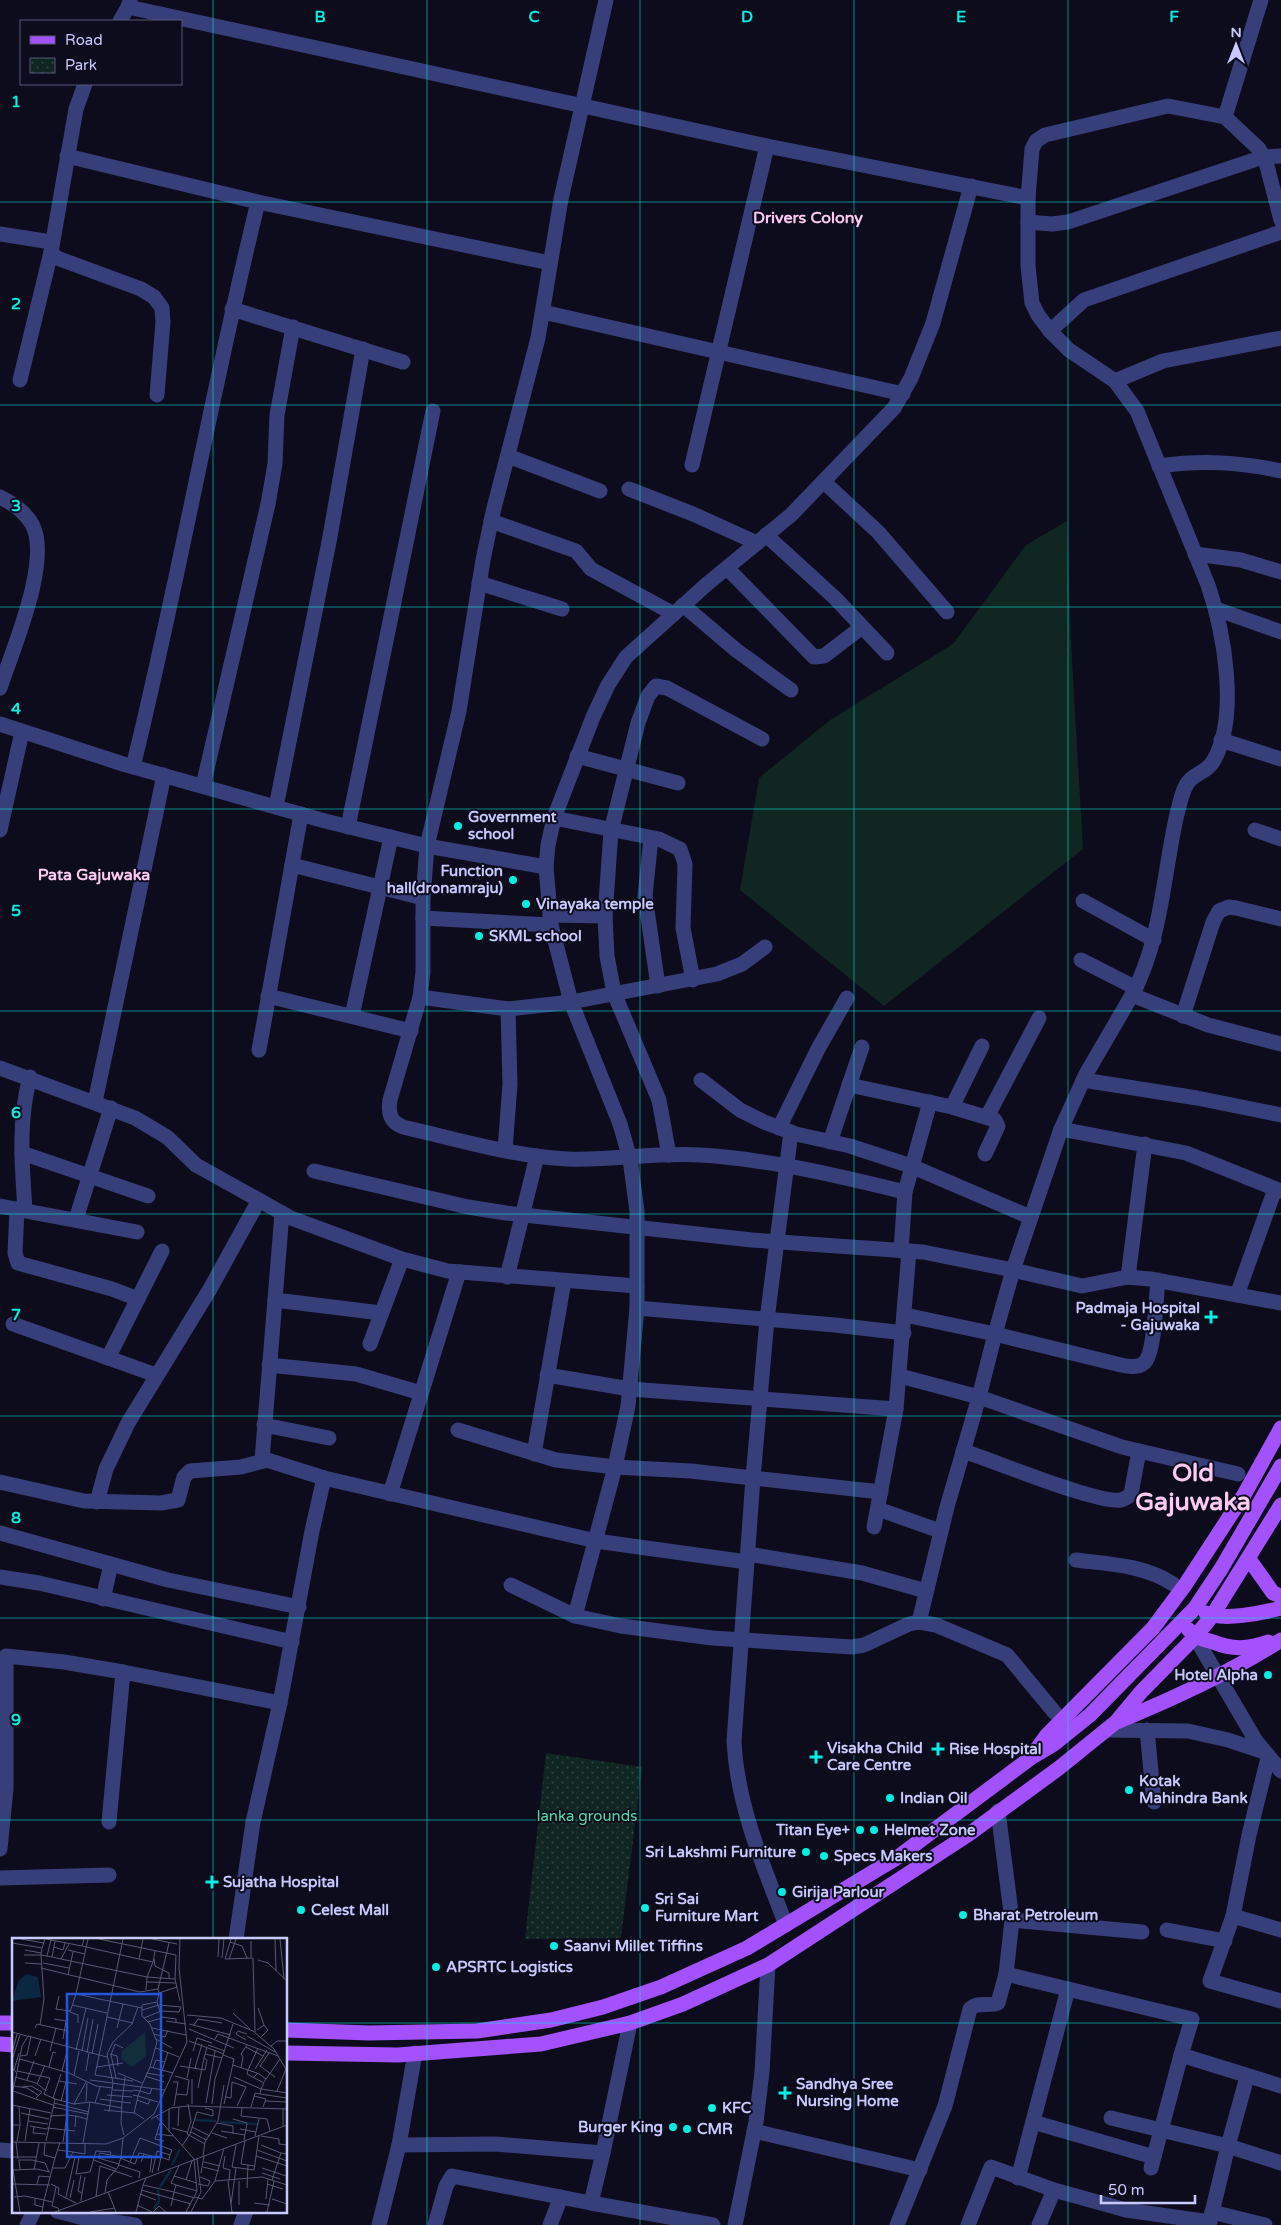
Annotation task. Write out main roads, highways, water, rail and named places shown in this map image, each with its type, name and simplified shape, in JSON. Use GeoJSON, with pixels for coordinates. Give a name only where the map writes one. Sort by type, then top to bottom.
{"type":"FeatureCollection","features":[{"type":"Feature","properties":{"kind":"main road"},"geometry":{"type":"LineString","coordinates":[[1032,1757],[1047,1735],[1153,1628],[1245,1493],[1281,1428]]}},
{"type":"Feature","properties":{"kind":"main road"},"geometry":{"type":"LineString","coordinates":[[288,2030],[477,2031],[551,2020],[604,2007],[661,1987],[739,1952],[898,1857],[1032,1757],[1054,1744],[1090,1715],[1195,1608],[1221,1568],[1281,1466]]}},
{"type":"Feature","properties":{"kind":"main road"},"geometry":{"type":"LineString","coordinates":[[288,2053],[332,2055],[416,2053],[541,2044],[630,2024],[683,2004],[768,1965],[969,1834],[1059,1768],[1111,1726],[1138,1695],[1195,1637],[1212,1616],[1249,1559],[1281,1504]]}},
{"type":"Feature","properties":{"kind":"main road"},"geometry":{"type":"LineString","coordinates":[[1249,1559],[1273,1593],[1281,1596]]}},
{"type":"Feature","properties":{"kind":"main road"},"geometry":{"type":"LineString","coordinates":[[1195,1608],[1212,1616],[1250,1614],[1281,1608]]}},
{"type":"Feature","properties":{"kind":"main road"},"geometry":{"type":"LineString","coordinates":[[1181,1623],[1195,1637],[1234,1648],[1257,1646],[1281,1639]]}},
{"type":"Feature","properties":{"kind":"main road"},"geometry":{"type":"LineString","coordinates":[[1111,1726],[1219,1676],[1281,1639]]}},
{"type":"Feature","properties":{"kind":"main road"},"geometry":{"type":"LineString","coordinates":[[1125,1680],[1138,1695]]}},
{"type":"Feature","properties":{"kind":"place","name":"Government school"},"geometry":{"type":"Point","coordinates":[458,826]}},
{"type":"Feature","properties":{"kind":"place","name":"Function hall(dronamraju)"},"geometry":{"type":"Point","coordinates":[513,880]}},
{"type":"Feature","properties":{"kind":"place","name":"Vinayaka temple"},"geometry":{"type":"Point","coordinates":[526,904]}},
{"type":"Feature","properties":{"kind":"place","name":"SKML school"},"geometry":{"type":"Point","coordinates":[479,936]}},
{"type":"Feature","properties":{"kind":"place","name":"Padmaja Hospital - Gajuwaka"},"geometry":{"type":"Point","coordinates":[1211,1317]}},
{"type":"Feature","properties":{"kind":"place","name":"Hotel Alpha"},"geometry":{"type":"Point","coordinates":[1268,1675]}},
{"type":"Feature","properties":{"kind":"place","name":"Rise Hospital"},"geometry":{"type":"Point","coordinates":[938,1749]}},
{"type":"Feature","properties":{"kind":"place","name":"Visakha Child Care Centre"},"geometry":{"type":"Point","coordinates":[816,1757]}},
{"type":"Feature","properties":{"kind":"place","name":"Kotak Mahindra Bank"},"geometry":{"type":"Point","coordinates":[1129,1790]}},
{"type":"Feature","properties":{"kind":"place","name":"Indian Oil"},"geometry":{"type":"Point","coordinates":[890,1798]}},
{"type":"Feature","properties":{"kind":"place","name":"Titan Eye+"},"geometry":{"type":"Point","coordinates":[860,1830]}},
{"type":"Feature","properties":{"kind":"place","name":"Helmet Zone"},"geometry":{"type":"Point","coordinates":[874,1830]}},
{"type":"Feature","properties":{"kind":"place","name":"Sri Lakshmi Furniture"},"geometry":{"type":"Point","coordinates":[806,1852]}},
{"type":"Feature","properties":{"kind":"place","name":"Specs Makers"},"geometry":{"type":"Point","coordinates":[824,1856]}},
{"type":"Feature","properties":{"kind":"place","name":"Sujatha Hospital"},"geometry":{"type":"Point","coordinates":[212,1882]}},
{"type":"Feature","properties":{"kind":"place","name":"Girija Parlour"},"geometry":{"type":"Point","coordinates":[782,1892]}},
{"type":"Feature","properties":{"kind":"place","name":"Sri Sai Furniture Mart"},"geometry":{"type":"Point","coordinates":[645,1908]}},
{"type":"Feature","properties":{"kind":"place","name":"Celest Mall"},"geometry":{"type":"Point","coordinates":[301,1910]}},
{"type":"Feature","properties":{"kind":"place","name":"Bharat Petroleum"},"geometry":{"type":"Point","coordinates":[963,1915]}},
{"type":"Feature","properties":{"kind":"place","name":"Saanvi Millet Tiffins"},"geometry":{"type":"Point","coordinates":[554,1946]}},
{"type":"Feature","properties":{"kind":"place","name":"APSRTC Logistics"},"geometry":{"type":"Point","coordinates":[436,1967]}},
{"type":"Feature","properties":{"kind":"place","name":"Sandhya Sree Nursing Home"},"geometry":{"type":"Point","coordinates":[785,2093]}},
{"type":"Feature","properties":{"kind":"place","name":"KFC"},"geometry":{"type":"Point","coordinates":[712,2108]}},
{"type":"Feature","properties":{"kind":"place","name":"Burger King"},"geometry":{"type":"Point","coordinates":[673,2127]}},
{"type":"Feature","properties":{"kind":"place","name":"CMR"},"geometry":{"type":"Point","coordinates":[687,2129]}},
{"type":"Feature","properties":{"kind":"district","name":"Drivers Colony"},"geometry":{"type":"Point","coordinates":[808,218]}},
{"type":"Feature","properties":{"kind":"district","name":"Pata Gajuwaka"},"geometry":{"type":"Point","coordinates":[94,875]}},
{"type":"Feature","properties":{"kind":"district","name":"Old Gajuwaka"},"geometry":{"type":"Point","coordinates":[1193,1488]}},
{"type":"Feature","properties":{"kind":"park label","name":"lanka grounds"},"geometry":{"type":"Point","coordinates":[587,1816]}}]}
